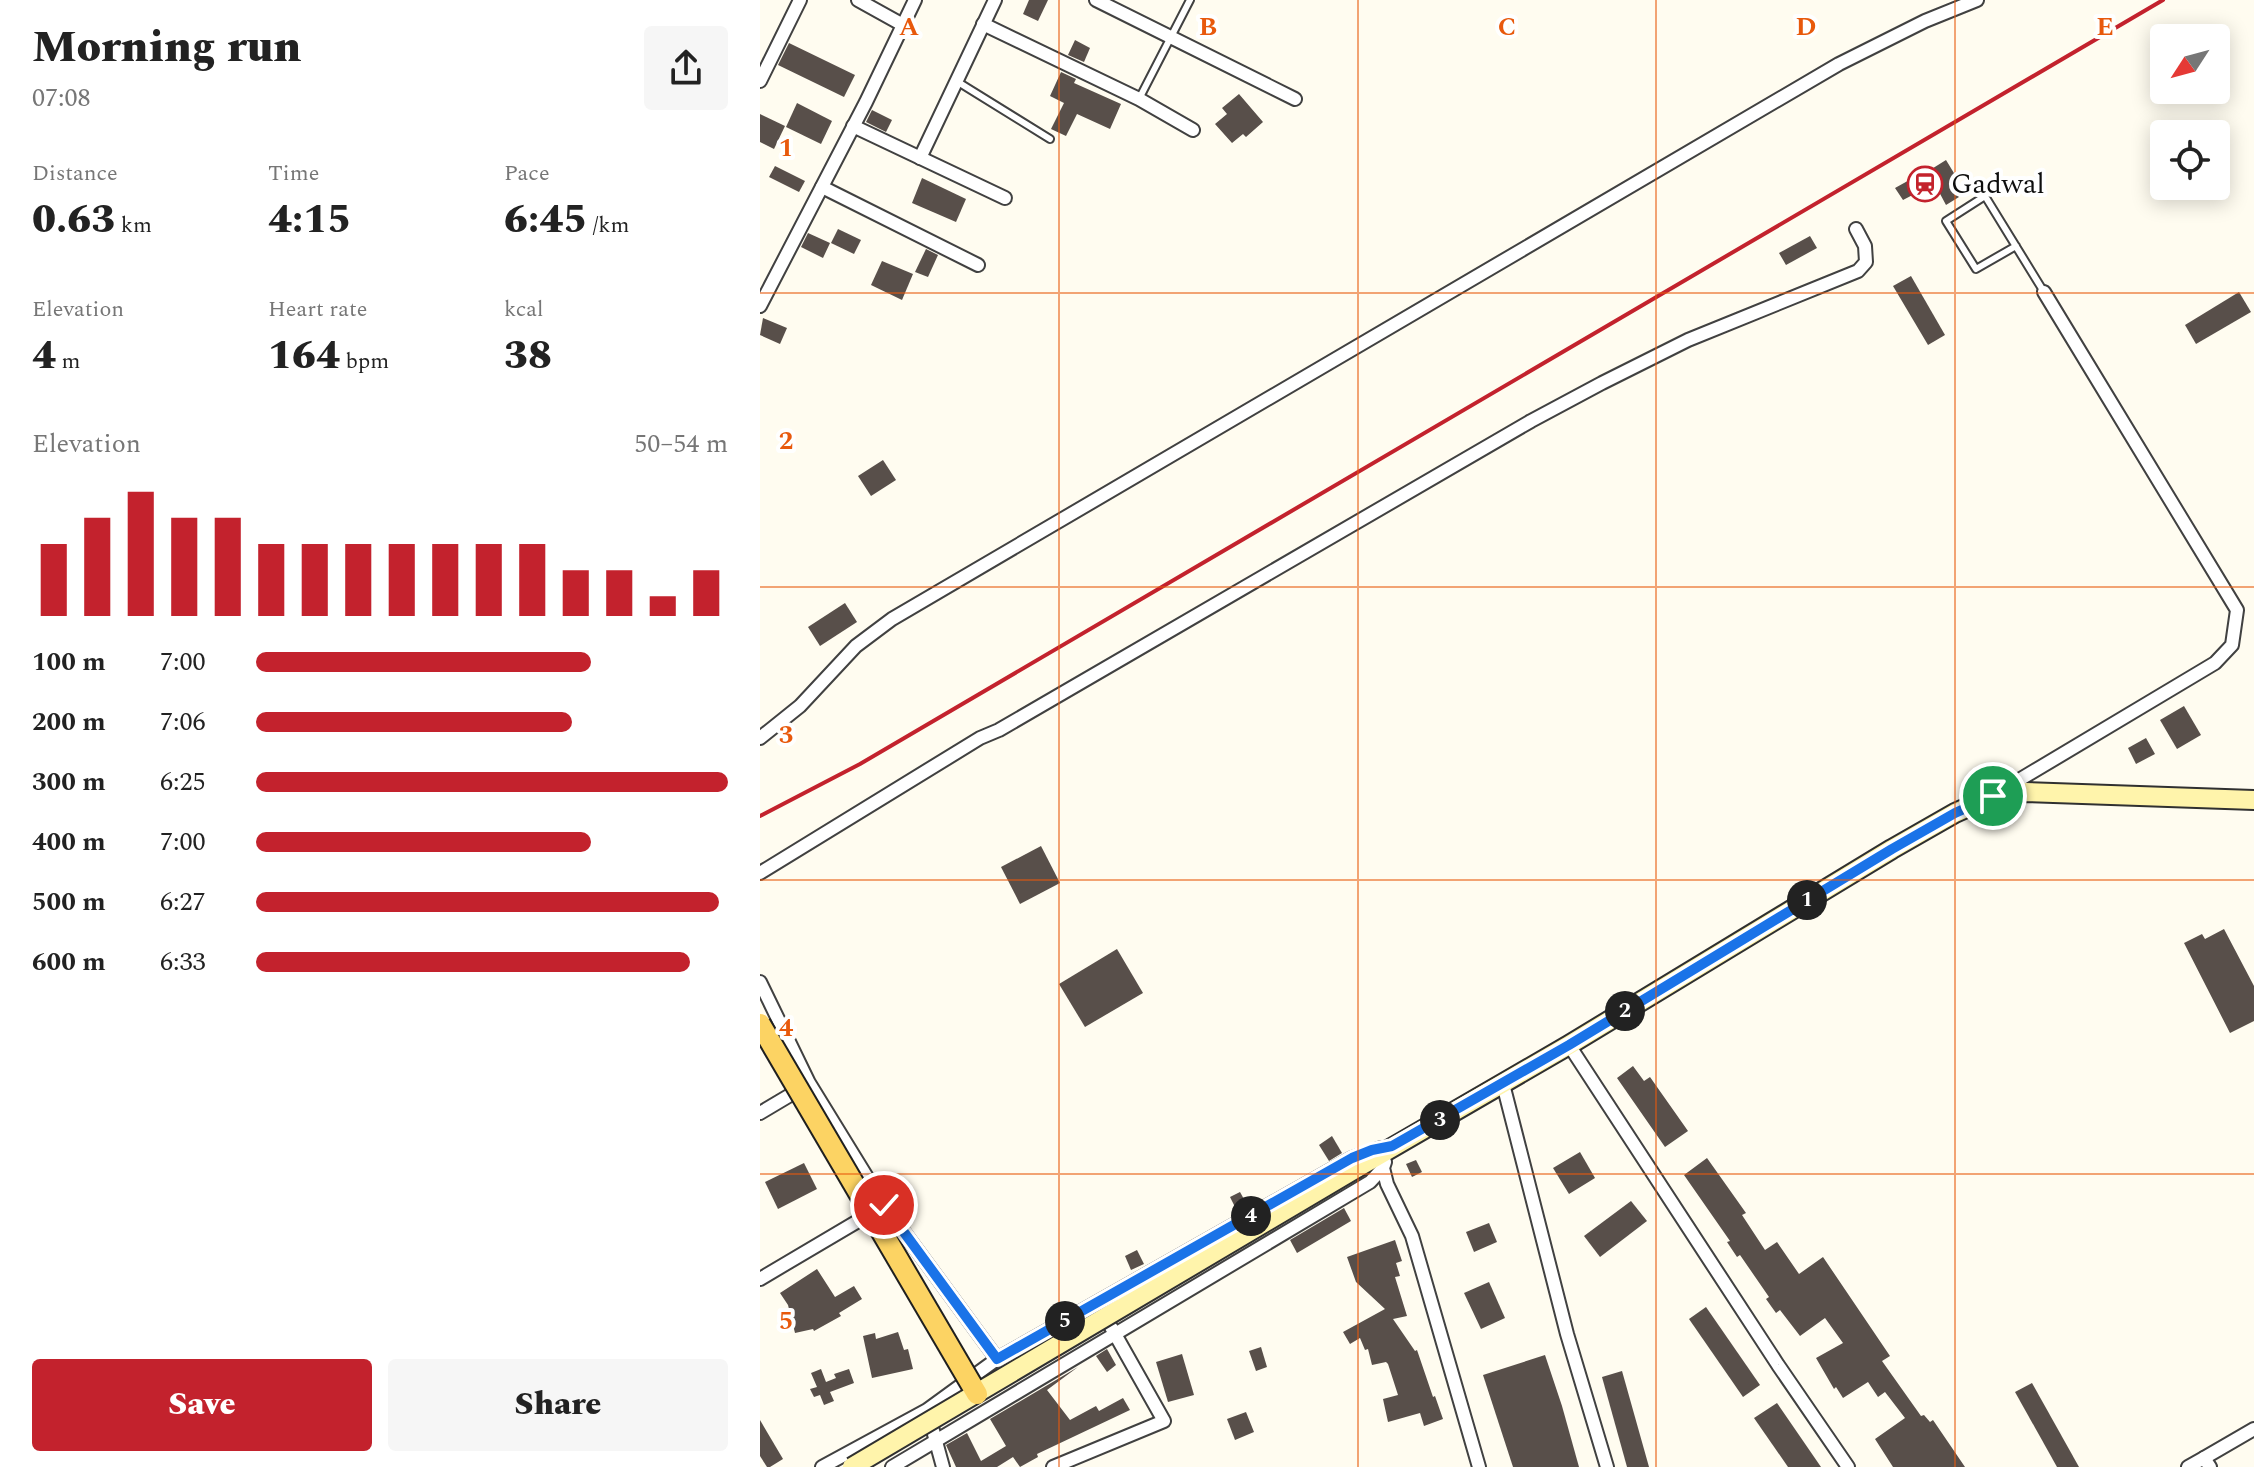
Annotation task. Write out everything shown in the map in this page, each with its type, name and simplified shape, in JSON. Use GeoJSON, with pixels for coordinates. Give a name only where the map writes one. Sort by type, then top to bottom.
{"type":"FeatureCollection","features":[{"type":"Feature","properties":{"kind":"main road"},"geometry":{"type":"LineString","coordinates":[[852,1467],[1392,1146],[1569,1045],[1955,813],[1993,796],[2025,792],[2254,800]]}},
{"type":"Feature","properties":{"kind":"main road"},"geometry":{"type":"LineString","coordinates":[[760,1024],[977,1394]]}},
{"type":"Feature","properties":{"kind":"street"},"geometry":{"type":"LineString","coordinates":[[760,81],[800,0]]}},
{"type":"Feature","properties":{"kind":"street"},"geometry":{"type":"LineString","coordinates":[[858,0],[903,25]]}},
{"type":"Feature","properties":{"kind":"street"},"geometry":{"type":"LineString","coordinates":[[760,306],[915,0]]}},
{"type":"Feature","properties":{"kind":"street"},"geometry":{"type":"LineString","coordinates":[[920,158],[995,0]]}},
{"type":"Feature","properties":{"kind":"street"},"geometry":{"type":"LineString","coordinates":[[1096,0],[1295,99]]}},
{"type":"Feature","properties":{"kind":"street"},"geometry":{"type":"LineString","coordinates":[[760,738],[800,706],[856,646],[892,619],[1839,64],[1925,21],[1977,0]]}},
{"type":"Feature","properties":{"kind":"street"},"geometry":{"type":"LineString","coordinates":[[983,24],[1139,99],[1193,130]]}},
{"type":"Feature","properties":{"kind":"street"},"geometry":{"type":"LineString","coordinates":[[853,126],[1005,198]]}},
{"type":"Feature","properties":{"kind":"street"},"geometry":{"type":"LineString","coordinates":[[822,187],[978,265]]}},
{"type":"Feature","properties":{"kind":"street"},"geometry":{"type":"LineString","coordinates":[[760,873],[980,738],[999,730],[1531,421],[1688,340],[1858,271],[1866,262],[1865,246],[1856,229]]}},
{"type":"Feature","properties":{"kind":"street"},"geometry":{"type":"LineString","coordinates":[[1993,796],[2215,663],[2232,645],[2237,610],[2044,292]]}},
{"type":"Feature","properties":{"kind":"street"},"geometry":{"type":"LineString","coordinates":[[760,982],[809,1083],[884,1205],[997,1359]]}},
{"type":"Feature","properties":{"kind":"street"},"geometry":{"type":"LineString","coordinates":[[1569,1045],[1848,1467]]}},
{"type":"Feature","properties":{"kind":"street"},"geometry":{"type":"LineString","coordinates":[[760,1113],[809,1083]]}},
{"type":"Feature","properties":{"kind":"street"},"geometry":{"type":"LineString","coordinates":[[1503,1084],[1567,1334],[1607,1467]]}},
{"type":"Feature","properties":{"kind":"street"},"geometry":{"type":"LineString","coordinates":[[892,1467],[1370,1182],[1383,1168],[1392,1146]]}},
{"type":"Feature","properties":{"kind":"street"},"geometry":{"type":"LineString","coordinates":[[822,1467],[927,1410],[997,1359],[1352,1158],[1392,1146]]}},
{"type":"Feature","properties":{"kind":"street"},"geometry":{"type":"LineString","coordinates":[[1383,1168],[1387,1184],[1412,1236],[1479,1467]]}},
{"type":"Feature","properties":{"kind":"street"},"geometry":{"type":"LineString","coordinates":[[760,1279],[884,1205]]}},
{"type":"Feature","properties":{"kind":"street"},"geometry":{"type":"LineString","coordinates":[[1053,1467],[1075,1462],[1164,1421],[1097,1303]]}},
{"type":"Feature","properties":{"kind":"street"},"geometry":{"type":"LineString","coordinates":[[927,1410],[943,1467]]}},
{"type":"Feature","properties":{"kind":"street"},"geometry":{"type":"LineString","coordinates":[[2188,1467],[2207,1462],[2254,1429]]}},
{"type":"Feature","properties":{"kind":"lane"},"geometry":{"type":"LineString","coordinates":[[1139,99],[1190,0]]}},
{"type":"Feature","properties":{"kind":"lane"},"geometry":{"type":"LineString","coordinates":[[956,81],[1050,139]]}},
{"type":"Feature","properties":{"kind":"lane"},"geometry":{"type":"LineString","coordinates":[[2016,246],[1976,269],[1946,221],[1985,196],[2016,246],[2044,292]]}},
{"type":"Feature","properties":{"kind":"building"},"geometry":{"type":"Polygon","coordinates":[[[1029,0],[1048,0],[1038,21],[1023,14],[1029,0]]]}},
{"type":"Feature","properties":{"kind":"building"},"geometry":{"type":"Polygon","coordinates":[[[1075,40],[1090,48],[1084,62],[1068,55],[1075,40]]]}},
{"type":"Feature","properties":{"kind":"building"},"geometry":{"type":"Polygon","coordinates":[[[789,43],[855,75],[844,97],[778,65],[789,43]]]}},
{"type":"Feature","properties":{"kind":"building"},"geometry":{"type":"Polygon","coordinates":[[[1061,72],[1076,79],[1074,83],[1121,104],[1110,129],[1077,114],[1066,136],[1051,129],[1064,103],[1050,96],[1061,72]]]}},
{"type":"Feature","properties":{"kind":"building"},"geometry":{"type":"Polygon","coordinates":[[[1239,94],[1263,122],[1246,137],[1243,134],[1232,143],[1215,124],[1227,114],[1222,108],[1239,94]]]}},
{"type":"Feature","properties":{"kind":"building"},"geometry":{"type":"Polygon","coordinates":[[[797,103],[832,121],[821,144],[786,127],[797,103]]]}},
{"type":"Feature","properties":{"kind":"building"},"geometry":{"type":"Polygon","coordinates":[[[872,110],[892,120],[886,132],[866,122],[872,110]]]}},
{"type":"Feature","properties":{"kind":"building"},"geometry":{"type":"Polygon","coordinates":[[[760,114],[785,126],[774,149],[760,142],[760,114]]]}},
{"type":"Feature","properties":{"kind":"building"},"geometry":{"type":"Polygon","coordinates":[[[1946,160],[1957,178],[1950,182],[1959,197],[1946,205],[1938,190],[1931,195],[1926,188],[1903,200],[1895,188],[1946,160]]]}},
{"type":"Feature","properties":{"kind":"building"},"geometry":{"type":"Polygon","coordinates":[[[775,166],[805,181],[799,192],[769,177],[775,166]]]}},
{"type":"Feature","properties":{"kind":"building"},"geometry":{"type":"Polygon","coordinates":[[[922,178],[966,199],[956,222],[912,203],[922,178]]]}},
{"type":"Feature","properties":{"kind":"building"},"geometry":{"type":"Polygon","coordinates":[[[838,229],[861,240],[854,254],[831,243],[838,229]]]}},
{"type":"Feature","properties":{"kind":"building"},"geometry":{"type":"Polygon","coordinates":[[[808,233],[830,243],[823,258],[801,247],[808,233]]]}},
{"type":"Feature","properties":{"kind":"building"},"geometry":{"type":"Polygon","coordinates":[[[1810,236],[1817,248],[1786,265],[1779,253],[1810,236]]]}},
{"type":"Feature","properties":{"kind":"building"},"geometry":{"type":"Polygon","coordinates":[[[926,249],[938,255],[928,277],[915,272],[926,249]]]}},
{"type":"Feature","properties":{"kind":"building"},"geometry":{"type":"Polygon","coordinates":[[[882,261],[913,274],[902,300],[871,285],[882,261]]]}},
{"type":"Feature","properties":{"kind":"building"},"geometry":{"type":"Polygon","coordinates":[[[1911,276],[1945,335],[1928,345],[1893,286],[1911,276]]]}},
{"type":"Feature","properties":{"kind":"building"},"geometry":{"type":"Polygon","coordinates":[[[2239,292],[2251,312],[2196,344],[2185,325],[2239,292]]]}},
{"type":"Feature","properties":{"kind":"building"},"geometry":{"type":"Polygon","coordinates":[[[763,318],[787,328],[780,344],[760,335],[763,318]]]}},
{"type":"Feature","properties":{"kind":"building"},"geometry":{"type":"Polygon","coordinates":[[[883,460],[896,480],[871,496],[858,476],[883,460]]]}},
{"type":"Feature","properties":{"kind":"building"},"geometry":{"type":"Polygon","coordinates":[[[845,603],[857,622],[820,646],[808,627],[845,603]]]}},
{"type":"Feature","properties":{"kind":"building"},"geometry":{"type":"Polygon","coordinates":[[[2184,706],[2201,735],[2177,749],[2160,720],[2184,706]]]}},
{"type":"Feature","properties":{"kind":"building"},"geometry":{"type":"Polygon","coordinates":[[[2146,738],[2155,754],[2136,764],[2128,748],[2146,738]]]}},
{"type":"Feature","properties":{"kind":"building"},"geometry":{"type":"Polygon","coordinates":[[[1041,846],[1060,883],[1020,904],[1001,867],[1041,846]]]}},
{"type":"Feature","properties":{"kind":"building"},"geometry":{"type":"Polygon","coordinates":[[[2224,929],[2254,986],[2254,1021],[2230,1033],[2184,943],[2202,934],[2205,939],[2224,929]]]}},
{"type":"Feature","properties":{"kind":"building"},"geometry":{"type":"Polygon","coordinates":[[[1117,949],[1143,993],[1085,1027],[1059,984],[1117,949]]]}},
{"type":"Feature","properties":{"kind":"building"},"geometry":{"type":"Polygon","coordinates":[[[1633,1066],[1644,1081],[1650,1077],[1688,1131],[1665,1147],[1617,1078],[1633,1066]]]}},
{"type":"Feature","properties":{"kind":"building"},"geometry":{"type":"Polygon","coordinates":[[[1332,1136],[1342,1153],[1329,1161],[1319,1145],[1332,1136]]]}},
{"type":"Feature","properties":{"kind":"building"},"geometry":{"type":"Polygon","coordinates":[[[1580,1152],[1595,1178],[1569,1194],[1553,1168],[1580,1152]]]}},
{"type":"Feature","properties":{"kind":"building"},"geometry":{"type":"Polygon","coordinates":[[[1707,1158],[1746,1213],[1742,1215],[1765,1250],[1777,1242],[1799,1274],[1823,1257],[1890,1356],[1882,1361],[1921,1416],[1924,1415],[1930,1422],[1933,1420],[1965,1467],[1893,1467],[1875,1439],[1905,1418],[1885,1392],[1878,1397],[1868,1382],[1843,1398],[1836,1387],[1834,1389],[1816,1358],[1843,1343],[1825,1318],[1800,1336],[1780,1310],[1776,1313],[1766,1299],[1769,1297],[1740,1255],[1737,1257],[1727,1242],[1730,1241],[1684,1175],[1707,1158]]]}},
{"type":"Feature","properties":{"kind":"building"},"geometry":{"type":"Polygon","coordinates":[[[1416,1160],[1422,1172],[1412,1177],[1406,1164],[1416,1160]]]}},
{"type":"Feature","properties":{"kind":"building"},"geometry":{"type":"Polygon","coordinates":[[[804,1163],[817,1189],[778,1209],[765,1182],[804,1163]]]}},
{"type":"Feature","properties":{"kind":"building"},"geometry":{"type":"Polygon","coordinates":[[[1240,1192],[1245,1201],[1235,1207],[1230,1197],[1240,1192]]]}},
{"type":"Feature","properties":{"kind":"building"},"geometry":{"type":"Polygon","coordinates":[[[1631,1201],[1647,1221],[1600,1257],[1584,1236],[1631,1201]]]}},
{"type":"Feature","properties":{"kind":"building"},"geometry":{"type":"Polygon","coordinates":[[[1344,1208],[1351,1221],[1297,1253],[1290,1240],[1344,1208]]]}},
{"type":"Feature","properties":{"kind":"building"},"geometry":{"type":"Polygon","coordinates":[[[1489,1223],[1497,1242],[1474,1252],[1466,1232],[1489,1223]]]}},
{"type":"Feature","properties":{"kind":"building"},"geometry":{"type":"Polygon","coordinates":[[[1395,1240],[1402,1261],[1396,1263],[1400,1276],[1395,1277],[1407,1316],[1393,1319],[1417,1350],[1443,1419],[1424,1426],[1420,1413],[1388,1422],[1383,1399],[1398,1395],[1388,1364],[1372,1365],[1368,1349],[1365,1350],[1360,1338],[1350,1344],[1343,1332],[1385,1309],[1356,1282],[1347,1257],[1395,1240]]]}},
{"type":"Feature","properties":{"kind":"building"},"geometry":{"type":"Polygon","coordinates":[[[1137,1250],[1144,1264],[1131,1270],[1125,1256],[1137,1250]]]}},
{"type":"Feature","properties":{"kind":"building"},"geometry":{"type":"Polygon","coordinates":[[[817,1269],[835,1297],[854,1286],[862,1299],[839,1313],[841,1316],[814,1331],[795,1333],[788,1305],[780,1293],[817,1269]]]}},
{"type":"Feature","properties":{"kind":"building"},"geometry":{"type":"Polygon","coordinates":[[[1489,1282],[1505,1318],[1481,1329],[1464,1293],[1489,1282]]]}},
{"type":"Feature","properties":{"kind":"building"},"geometry":{"type":"Polygon","coordinates":[[[1706,1307],[1760,1385],[1743,1397],[1689,1319],[1706,1307]]]}},
{"type":"Feature","properties":{"kind":"building"},"geometry":{"type":"Polygon","coordinates":[[[898,1332],[904,1350],[908,1349],[913,1369],[872,1378],[863,1336],[875,1333],[876,1339],[898,1332]]]}},
{"type":"Feature","properties":{"kind":"building"},"geometry":{"type":"Polygon","coordinates":[[[1261,1347],[1267,1367],[1256,1371],[1249,1351],[1261,1347]]]}},
{"type":"Feature","properties":{"kind":"building"},"geometry":{"type":"Polygon","coordinates":[[[1107,1349],[1116,1365],[1107,1372],[1096,1356],[1107,1349]]]}},
{"type":"Feature","properties":{"kind":"building"},"geometry":{"type":"Polygon","coordinates":[[[1182,1354],[1194,1395],[1168,1402],[1156,1362],[1182,1354]]]}},
{"type":"Feature","properties":{"kind":"building"},"geometry":{"type":"Polygon","coordinates":[[[1545,1355],[1579,1467],[1513,1467],[1483,1375],[1545,1355]]]}},
{"type":"Feature","properties":{"kind":"building"},"geometry":{"type":"Polygon","coordinates":[[[1078,1367],[1047,1390],[1070,1420],[1096,1406],[1099,1411],[1123,1398],[1130,1410],[1037,1454],[1038,1457],[1020,1467],[1013,1457],[997,1467],[956,1467],[946,1445],[967,1433],[981,1461],[1006,1446],[990,1419],[1078,1367]]]}},
{"type":"Feature","properties":{"kind":"building"},"geometry":{"type":"Polygon","coordinates":[[[821,1369],[826,1382],[836,1378],[834,1374],[849,1369],[854,1383],[830,1392],[834,1401],[824,1405],[820,1395],[814,1397],[810,1389],[817,1387],[811,1373],[821,1369]]]}},
{"type":"Feature","properties":{"kind":"building"},"geometry":{"type":"Polygon","coordinates":[[[1622,1371],[1649,1467],[1627,1467],[1602,1377],[1622,1371]]]}},
{"type":"Feature","properties":{"kind":"building"},"geometry":{"type":"Polygon","coordinates":[[[2032,1383],[2079,1467],[2057,1467],[2015,1392],[2032,1383]]]}},
{"type":"Feature","properties":{"kind":"building"},"geometry":{"type":"Polygon","coordinates":[[[1777,1403],[1821,1467],[1788,1467],[1754,1418],[1777,1403]]]}},
{"type":"Feature","properties":{"kind":"building"},"geometry":{"type":"Polygon","coordinates":[[[1246,1412],[1254,1432],[1235,1440],[1227,1419],[1246,1412]]]}},
{"type":"Feature","properties":{"kind":"building"},"geometry":{"type":"Polygon","coordinates":[[[760,1420],[783,1459],[770,1467],[760,1456],[760,1420]]]}},
{"type":"Feature","properties":{"kind":"railway"},"geometry":{"type":"LineString","coordinates":[[760,816],[860,764],[2163,0]]}},
{"type":"Feature","properties":{"kind":"place","name":"Gadwal"},"geometry":{"type":"Point","coordinates":[1925,184]}},
{"type":"Feature","properties":{"kind":"route"},"geometry":{"type":"LineString","coordinates":[[884,1205],[997,1359],[1352,1158],[1392,1146],[1503,1084],[1892,849],[1955,813],[1993,796]]}}]}
